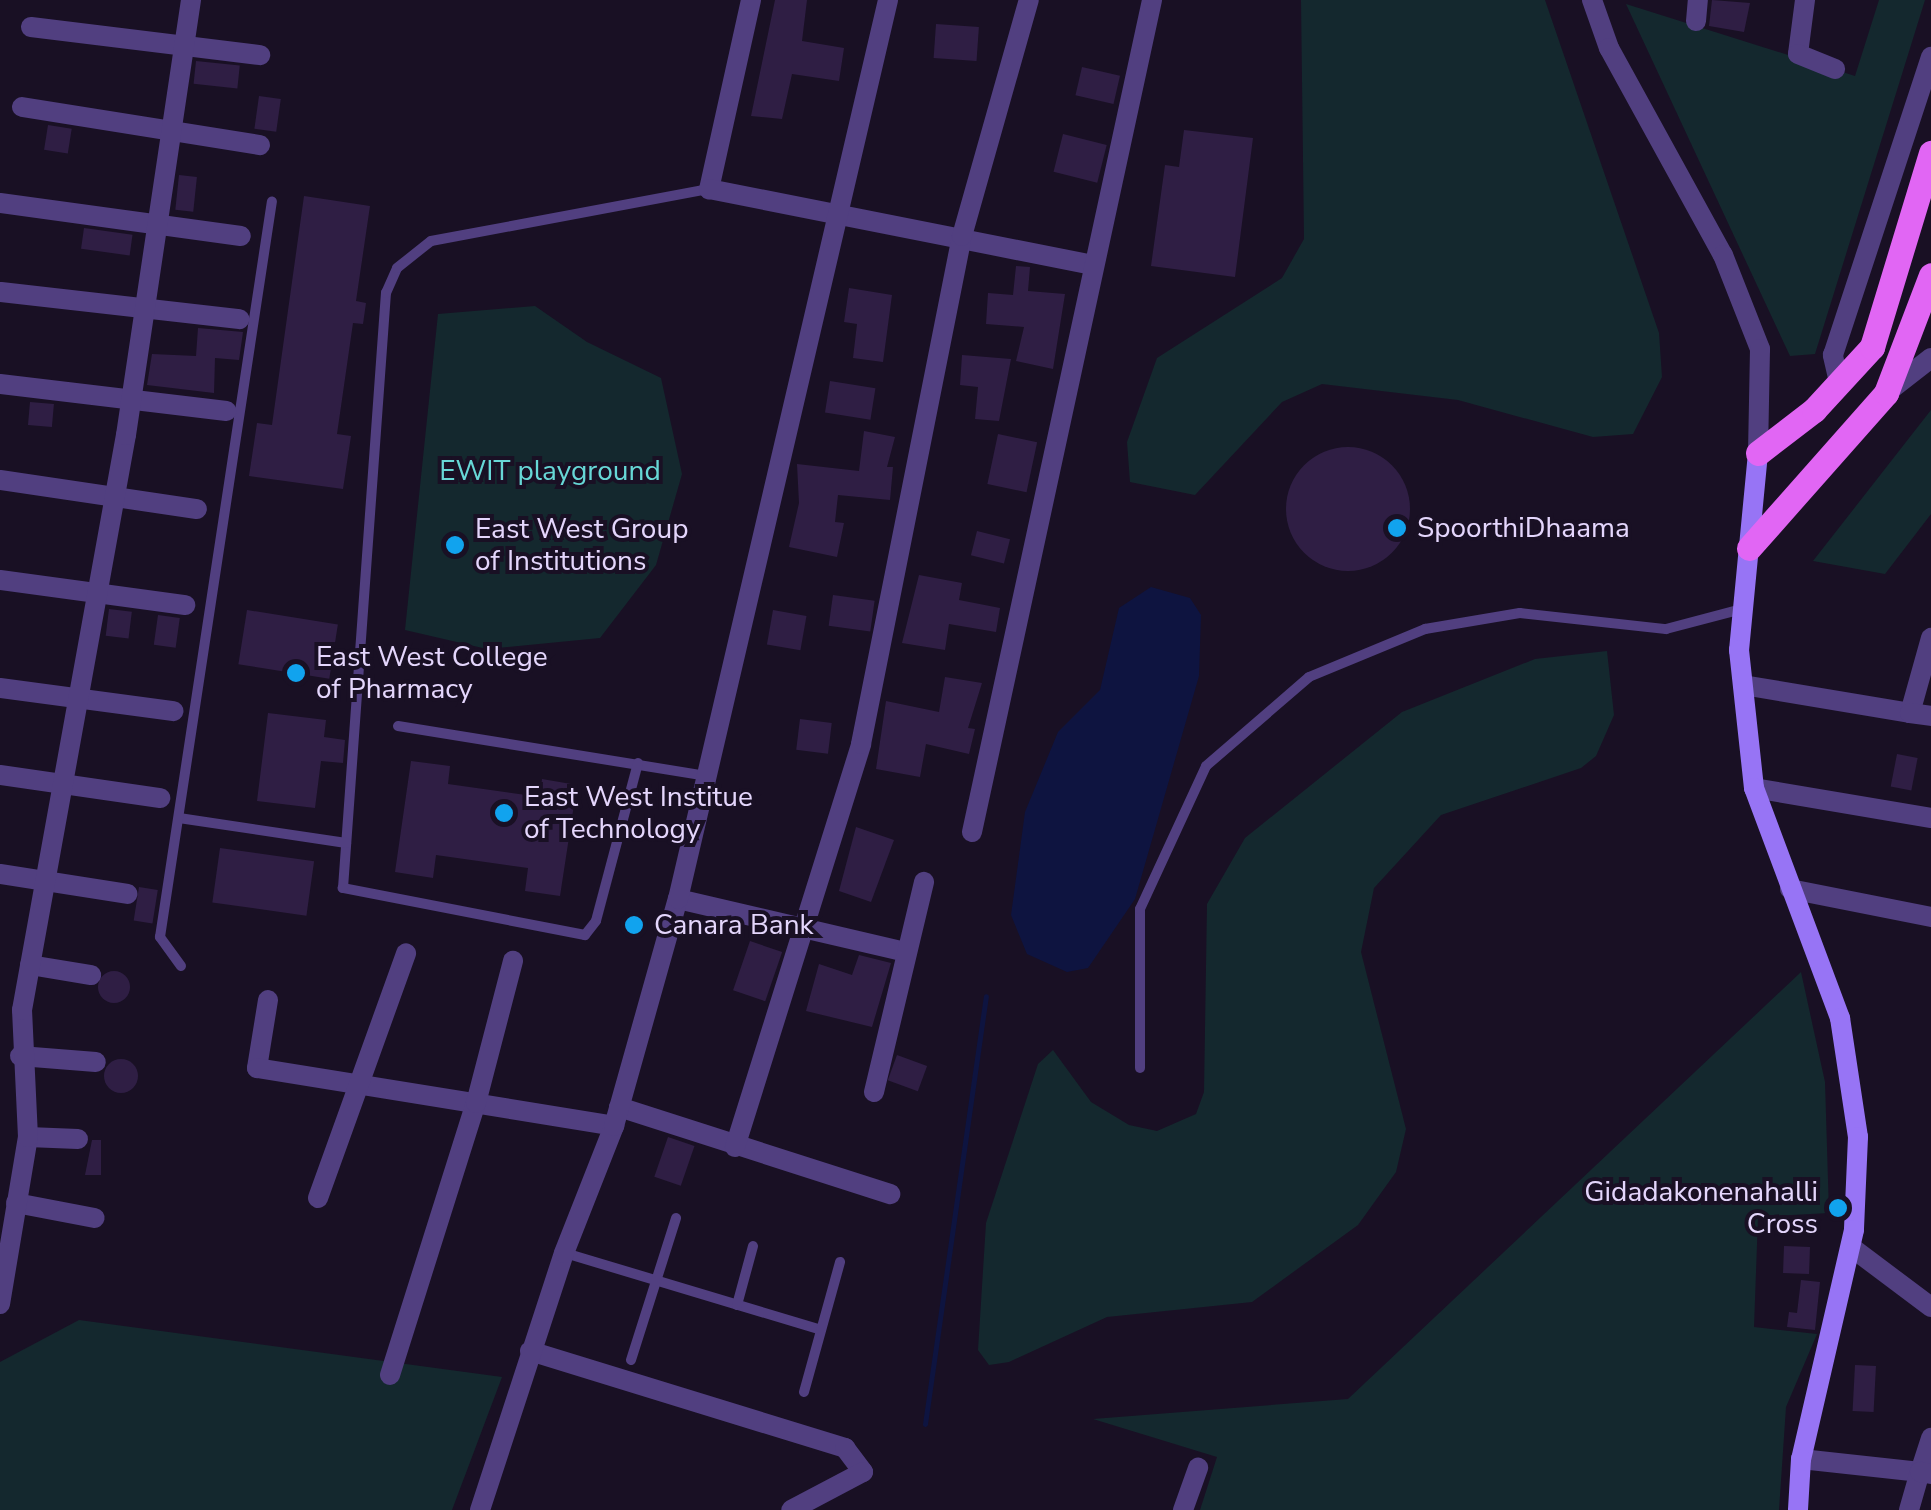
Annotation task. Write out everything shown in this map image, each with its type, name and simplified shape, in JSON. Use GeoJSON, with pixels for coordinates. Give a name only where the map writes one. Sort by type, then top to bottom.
{"type":"FeatureCollection","features":[{"type":"Feature","properties":{"kind":"main road"},"geometry":{"type":"LineString","coordinates":[[1798,1510],[1802,1458],[1851,1247],[1858,1136],[1840,1018],[1754,788],[1739,650],[1747,608],[1758,453],[1839,382],[1872,347],[1931,153]]}},
{"type":"Feature","properties":{"kind":"main road"},"geometry":{"type":"LineString","coordinates":[[1749,548],[1886,393],[1931,275]]}},
{"type":"Feature","properties":{"kind":"street"},"geometry":{"type":"LineString","coordinates":[[0,1304],[28,1136],[20,1056],[30,965],[132,398],[191,0]]}},
{"type":"Feature","properties":{"kind":"street"},"geometry":{"type":"LineString","coordinates":[[751,0],[709,189],[1094,265]]}},
{"type":"Feature","properties":{"kind":"street"},"geometry":{"type":"LineString","coordinates":[[480,1510],[564,1253],[617,1116],[678,899],[888,0]]}},
{"type":"Feature","properties":{"kind":"street"},"geometry":{"type":"LineString","coordinates":[[735,1147],[861,744],[962,236],[1029,0]]}},
{"type":"Feature","properties":{"kind":"street"},"geometry":{"type":"LineString","coordinates":[[972,832],[1152,0]]}},
{"type":"Feature","properties":{"kind":"street"},"geometry":{"type":"LineString","coordinates":[[1592,0],[1610,48],[1723,255],[1760,350],[1758,453]]}},
{"type":"Feature","properties":{"kind":"street"},"geometry":{"type":"LineString","coordinates":[[1805,0],[1798,54],[1835,69]]}},
{"type":"Feature","properties":{"kind":"street"},"geometry":{"type":"LineString","coordinates":[[31,27],[260,55]]}},
{"type":"Feature","properties":{"kind":"street"},"geometry":{"type":"LineString","coordinates":[[1839,382],[1833,355],[1931,57]]}},
{"type":"Feature","properties":{"kind":"street"},"geometry":{"type":"LineString","coordinates":[[22,108],[260,145]]}},
{"type":"Feature","properties":{"kind":"street"},"geometry":{"type":"LineString","coordinates":[[0,204],[242,236]]}},
{"type":"Feature","properties":{"kind":"street"},"geometry":{"type":"LineString","coordinates":[[1,292],[239,319]]}},
{"type":"Feature","properties":{"kind":"street"},"geometry":{"type":"LineString","coordinates":[[1886,393],[1931,358]]}},
{"type":"Feature","properties":{"kind":"street"},"geometry":{"type":"LineString","coordinates":[[0,384],[226,411]]}},
{"type":"Feature","properties":{"kind":"street"},"geometry":{"type":"LineString","coordinates":[[0,480],[197,509]]}},
{"type":"Feature","properties":{"kind":"street"},"geometry":{"type":"LineString","coordinates":[[0,580],[185,605]]}},
{"type":"Feature","properties":{"kind":"street"},"geometry":{"type":"LineString","coordinates":[[1743,685],[1921,715],[1931,638]]}},
{"type":"Feature","properties":{"kind":"street"},"geometry":{"type":"LineString","coordinates":[[0,688],[173,711]]}},
{"type":"Feature","properties":{"kind":"street"},"geometry":{"type":"LineString","coordinates":[[0,774],[160,798]]}},
{"type":"Feature","properties":{"kind":"street"},"geometry":{"type":"LineString","coordinates":[[1754,788],[1931,818]]}},
{"type":"Feature","properties":{"kind":"street"},"geometry":{"type":"LineString","coordinates":[[0,874],[127,894]]}},
{"type":"Feature","properties":{"kind":"street"},"geometry":{"type":"LineString","coordinates":[[874,1092],[902,951],[924,882]]}},
{"type":"Feature","properties":{"kind":"street"},"geometry":{"type":"LineString","coordinates":[[1790,889],[1931,918]]}},
{"type":"Feature","properties":{"kind":"street"},"geometry":{"type":"LineString","coordinates":[[678,899],[902,951]]}},
{"type":"Feature","properties":{"kind":"street"},"geometry":{"type":"LineString","coordinates":[[318,1198],[355,1083],[406,953]]}},
{"type":"Feature","properties":{"kind":"street"},"geometry":{"type":"LineString","coordinates":[[390,1375],[476,1103],[513,961]]}},
{"type":"Feature","properties":{"kind":"street"},"geometry":{"type":"LineString","coordinates":[[30,965],[91,975]]}},
{"type":"Feature","properties":{"kind":"street"},"geometry":{"type":"LineString","coordinates":[[268,1000],[257,1068],[476,1103],[617,1116],[890,1194]]}},
{"type":"Feature","properties":{"kind":"street"},"geometry":{"type":"LineString","coordinates":[[20,1056],[96,1062]]}},
{"type":"Feature","properties":{"kind":"street"},"geometry":{"type":"LineString","coordinates":[[28,1136],[78,1139]]}},
{"type":"Feature","properties":{"kind":"street"},"geometry":{"type":"LineString","coordinates":[[16,1203],[95,1218]]}},
{"type":"Feature","properties":{"kind":"street"},"geometry":{"type":"LineString","coordinates":[[1851,1247],[1931,1307]]}},
{"type":"Feature","properties":{"kind":"street"},"geometry":{"type":"LineString","coordinates":[[530,1351],[845,1448],[863,1472],[790,1510]]}},
{"type":"Feature","properties":{"kind":"street"},"geometry":{"type":"LineString","coordinates":[[1909,1510],[1926,1473],[1931,1438]]}},
{"type":"Feature","properties":{"kind":"street"},"geometry":{"type":"LineString","coordinates":[[1802,1458],[1926,1473]]}},
{"type":"Feature","properties":{"kind":"street"},"geometry":{"type":"LineString","coordinates":[[1183,1510],[1198,1468]]}},
{"type":"Feature","properties":{"kind":"lane"},"geometry":{"type":"LineString","coordinates":[[638,763],[596,921],[585,934],[343,888],[386,293],[397,268],[431,242],[709,189]]}},
{"type":"Feature","properties":{"kind":"lane"},"geometry":{"type":"LineString","coordinates":[[180,966],[160,937],[272,202]]}},
{"type":"Feature","properties":{"kind":"lane"},"geometry":{"type":"LineString","coordinates":[[1140,1068],[1140,909],[1206,766],[1309,677],[1425,629],[1520,614],[1666,629],[1747,608]]}},
{"type":"Feature","properties":{"kind":"lane"},"geometry":{"type":"LineString","coordinates":[[398,726],[706,776]]}},
{"type":"Feature","properties":{"kind":"lane"},"geometry":{"type":"LineString","coordinates":[[179,818],[346,843]]}},
{"type":"Feature","properties":{"kind":"lane"},"geometry":{"type":"LineString","coordinates":[[632,1360],[676,1218]]}},
{"type":"Feature","properties":{"kind":"lane"},"geometry":{"type":"LineString","coordinates":[[737,1305],[754,1246]]}},
{"type":"Feature","properties":{"kind":"lane"},"geometry":{"type":"LineString","coordinates":[[564,1253],[820,1330]]}},
{"type":"Feature","properties":{"kind":"lane"},"geometry":{"type":"LineString","coordinates":[[804,1392],[840,1262]]}},
{"type":"Feature","properties":{"kind":"green space"},"geometry":{"type":"Polygon","coordinates":[[[1301,0],[1545,0],[1659,333],[1662,377],[1633,434],[1593,437],[1458,400],[1322,384],[1282,402],[1195,495],[1130,482],[1127,442],[1157,358],[1282,278],[1304,239],[1301,0]]]}},
{"type":"Feature","properties":{"kind":"green space"},"geometry":{"type":"Polygon","coordinates":[[[1879,0],[1925,0],[1815,354],[1790,356],[1626,4],[1855,76],[1879,0]]]}},
{"type":"Feature","properties":{"kind":"green space","name":"EWIT playground"},"geometry":{"type":"Polygon","coordinates":[[[535,306],[587,342],[661,378],[682,474],[656,565],[600,638],[487,649],[405,630],[438,314],[535,306]]]}},
{"type":"Feature","properties":{"kind":"green space"},"geometry":{"type":"Polygon","coordinates":[[[1931,410],[1931,514],[1885,574],[1813,561],[1931,410]]]}},
{"type":"Feature","properties":{"kind":"green space"},"geometry":{"type":"Polygon","coordinates":[[[1607,651],[1614,715],[1596,756],[1581,768],[1441,815],[1374,888],[1361,952],[1406,1129],[1396,1172],[1358,1225],[1252,1302],[1107,1317],[1009,1362],[989,1365],[978,1350],[986,1223],[1038,1064],[1053,1050],[1091,1102],[1129,1125],[1157,1131],[1196,1114],[1204,1092],[1207,904],[1245,838],[1402,712],[1535,659],[1607,651]]]}},
{"type":"Feature","properties":{"kind":"green space"},"geometry":{"type":"Polygon","coordinates":[[[1801,972],[1825,1082],[1829,1213],[1758,1217],[1754,1327],[1817,1334],[1786,1407],[1779,1510],[1200,1510],[1217,1457],[1093,1419],[1348,1399],[1801,972]]]}},
{"type":"Feature","properties":{"kind":"green space"},"geometry":{"type":"Polygon","coordinates":[[[79,1320],[502,1377],[452,1510],[0,1510],[0,1362],[79,1320]]]}},
{"type":"Feature","properties":{"kind":"shaded area"},"geometry":{"type":"Polygon","coordinates":[[[1151,587],[1190,598],[1201,615],[1199,676],[1135,899],[1088,968],[1067,972],[1027,954],[1011,915],[1025,812],[1058,732],[1100,690],[1119,608],[1151,587]]]}},
{"type":"Feature","properties":{"kind":"building"},"geometry":{"type":"Polygon","coordinates":[[[775,0],[807,0],[802,41],[844,48],[839,81],[792,74],[782,119],[751,116],[775,0]]]}},
{"type":"Feature","properties":{"kind":"building"},"geometry":{"type":"Polygon","coordinates":[[[1712,0],[1750,3],[1744,32],[1709,26],[1712,0]]]}},
{"type":"Feature","properties":{"kind":"building"},"geometry":{"type":"Polygon","coordinates":[[[936,24],[979,27],[977,61],[934,58],[936,24]]]}},
{"type":"Feature","properties":{"kind":"building"},"geometry":{"type":"Polygon","coordinates":[[[196,61],[240,66],[237,88],[194,84],[196,61]]]}},
{"type":"Feature","properties":{"kind":"building"},"geometry":{"type":"Polygon","coordinates":[[[1082,67],[1120,76],[1113,104],[1075,95],[1082,67]]]}},
{"type":"Feature","properties":{"kind":"building"},"geometry":{"type":"Polygon","coordinates":[[[259,96],[281,99],[276,132],[254,129],[259,96]]]}},
{"type":"Feature","properties":{"kind":"building"},"geometry":{"type":"Polygon","coordinates":[[[48,125],[72,129],[68,153],[44,150],[48,125]]]}},
{"type":"Feature","properties":{"kind":"building"},"geometry":{"type":"Polygon","coordinates":[[[1184,130],[1253,138],[1235,277],[1151,266],[1165,165],[1179,167],[1184,130]]]}},
{"type":"Feature","properties":{"kind":"building"},"geometry":{"type":"Polygon","coordinates":[[[1063,134],[1107,145],[1097,183],[1054,172],[1063,134]]]}},
{"type":"Feature","properties":{"kind":"building"},"geometry":{"type":"Polygon","coordinates":[[[179,175],[197,177],[193,212],[175,210],[179,175]]]}},
{"type":"Feature","properties":{"kind":"building"},"geometry":{"type":"Polygon","coordinates":[[[304,196],[370,206],[356,301],[366,303],[363,324],[353,323],[337,434],[351,436],[343,489],[249,476],[257,423],[272,425],[304,196]]]}},
{"type":"Feature","properties":{"kind":"building"},"geometry":{"type":"Polygon","coordinates":[[[84,228],[133,235],[130,256],[81,249],[84,228]]]}},
{"type":"Feature","properties":{"kind":"building"},"geometry":{"type":"Polygon","coordinates":[[[1016,266],[1030,267],[1028,291],[1065,294],[1053,369],[1016,361],[1024,327],[986,324],[988,293],[1013,295],[1016,266]]]}},
{"type":"Feature","properties":{"kind":"building"},"geometry":{"type":"Polygon","coordinates":[[[849,288],[892,295],[883,362],[853,358],[857,324],[844,322],[849,288]]]}},
{"type":"Feature","properties":{"kind":"building"},"geometry":{"type":"Polygon","coordinates":[[[198,328],[243,332],[239,360],[215,358],[214,393],[147,385],[152,354],[196,356],[198,328]]]}},
{"type":"Feature","properties":{"kind":"building"},"geometry":{"type":"Polygon","coordinates":[[[962,355],[1011,359],[999,421],[975,419],[978,387],[960,385],[962,355]]]}},
{"type":"Feature","properties":{"kind":"building"},"geometry":{"type":"Polygon","coordinates":[[[830,381],[875,388],[870,420],[825,413],[830,381]]]}},
{"type":"Feature","properties":{"kind":"building"},"geometry":{"type":"Polygon","coordinates":[[[30,402],[54,404],[52,427],[28,425],[30,402]]]}},
{"type":"Feature","properties":{"kind":"building"},"geometry":{"type":"Polygon","coordinates":[[[864,431],[895,437],[887,467],[893,467],[890,500],[838,495],[835,522],[844,523],[837,557],[789,547],[799,503],[797,464],[859,471],[864,431]]]}},
{"type":"Feature","properties":{"kind":"building"},"geometry":{"type":"Polygon","coordinates":[[[998,434],[1037,442],[1027,492],[987,484],[998,434]]]}},
{"type":"Feature","properties":{"kind":"building"},"geometry":{"type":"Polygon","coordinates":[[[1348,447],[1372,451],[1392,465],[1406,485],[1410,509],[1406,533],[1392,553],[1372,567],[1348,571],[1324,567],[1304,553],[1290,533],[1286,509],[1290,485],[1304,465],[1324,451],[1348,447]]]}},
{"type":"Feature","properties":{"kind":"building"},"geometry":{"type":"Polygon","coordinates":[[[977,531],[1010,539],[1004,563],[971,555],[977,531]]]}},
{"type":"Feature","properties":{"kind":"building"},"geometry":{"type":"Polygon","coordinates":[[[919,575],[962,583],[959,600],[1000,608],[996,632],[949,624],[945,650],[902,643],[919,575]]]}},
{"type":"Feature","properties":{"kind":"building"},"geometry":{"type":"Polygon","coordinates":[[[833,595],[875,601],[870,632],[829,626],[833,595]]]}},
{"type":"Feature","properties":{"kind":"building"},"geometry":{"type":"Polygon","coordinates":[[[109,609],[132,612],[129,639],[106,636],[109,609]]]}},
{"type":"Feature","properties":{"kind":"building"},"geometry":{"type":"Polygon","coordinates":[[[247,610],[338,624],[329,679],[238,664],[247,610]]]}},
{"type":"Feature","properties":{"kind":"building"},"geometry":{"type":"Polygon","coordinates":[[[773,610],[806,616],[800,650],[767,644],[773,610]]]}},
{"type":"Feature","properties":{"kind":"building"},"geometry":{"type":"Polygon","coordinates":[[[158,615],[180,618],[176,648],[154,645],[158,615]]]}},
{"type":"Feature","properties":{"kind":"building"},"geometry":{"type":"Polygon","coordinates":[[[945,677],[982,683],[968,728],[975,729],[969,754],[926,744],[920,777],[876,769],[886,701],[939,712],[945,677]]]}},
{"type":"Feature","properties":{"kind":"building"},"geometry":{"type":"Polygon","coordinates":[[[268,713],[326,720],[324,737],[345,740],[343,763],[321,761],[315,808],[257,801],[268,713]]]}},
{"type":"Feature","properties":{"kind":"building"},"geometry":{"type":"Polygon","coordinates":[[[800,719],[832,723],[828,754],[796,750],[800,719]]]}},
{"type":"Feature","properties":{"kind":"building"},"geometry":{"type":"Polygon","coordinates":[[[1897,754],[1918,758],[1911,790],[1891,786],[1897,754]]]}},
{"type":"Feature","properties":{"kind":"building"},"geometry":{"type":"Polygon","coordinates":[[[411,761],[450,766],[448,784],[540,797],[542,779],[577,785],[560,896],[525,891],[528,868],[436,855],[433,878],[395,872],[411,761]]]}},
{"type":"Feature","properties":{"kind":"building"},"geometry":{"type":"Polygon","coordinates":[[[856,827],[894,840],[871,902],[839,891],[856,827]]]}},
{"type":"Feature","properties":{"kind":"building"},"geometry":{"type":"Polygon","coordinates":[[[220,848],[314,861],[306,916],[212,902],[220,848]]]}},
{"type":"Feature","properties":{"kind":"building"},"geometry":{"type":"Polygon","coordinates":[[[139,887],[158,890],[152,924],[134,921],[139,887]]]}},
{"type":"Feature","properties":{"kind":"building"},"geometry":{"type":"Polygon","coordinates":[[[750,941],[782,952],[765,1001],[733,990],[750,941]]]}},
{"type":"Feature","properties":{"kind":"building"},"geometry":{"type":"Polygon","coordinates":[[[859,955],[891,963],[872,1027],[806,1011],[819,964],[852,975],[859,955]]]}},
{"type":"Feature","properties":{"kind":"building"},"geometry":{"type":"Polygon","coordinates":[[[114,971],[125,976],[130,987],[125,998],[114,1003],[103,998],[98,987],[103,976],[114,971]]]}},
{"type":"Feature","properties":{"kind":"building"},"geometry":{"type":"Polygon","coordinates":[[[897,1055],[927,1066],[918,1091],[888,1080],[897,1055]]]}},
{"type":"Feature","properties":{"kind":"building"},"geometry":{"type":"Polygon","coordinates":[[[121,1059],[133,1064],[138,1076],[133,1088],[121,1093],[109,1088],[104,1076],[109,1064],[121,1059]]]}},
{"type":"Feature","properties":{"kind":"building"},"geometry":{"type":"Polygon","coordinates":[[[668,1137],[694,1146],[681,1186],[654,1177],[668,1137]]]}},
{"type":"Feature","properties":{"kind":"building"},"geometry":{"type":"Polygon","coordinates":[[[92,1140],[101,1140],[101,1175],[85,1175],[92,1140]]]}},
{"type":"Feature","properties":{"kind":"building"},"geometry":{"type":"Polygon","coordinates":[[[1784,1246],[1810,1247],[1809,1274],[1783,1273],[1784,1246]]]}},
{"type":"Feature","properties":{"kind":"building"},"geometry":{"type":"Polygon","coordinates":[[[1801,1280],[1820,1282],[1815,1330],[1787,1327],[1789,1312],[1797,1313],[1801,1280]]]}},
{"type":"Feature","properties":{"kind":"building"},"geometry":{"type":"Polygon","coordinates":[[[1855,1365],[1876,1366],[1874,1412],[1853,1411],[1855,1365]]]}},
{"type":"Feature","properties":{"kind":"waterway"},"geometry":{"type":"LineString","coordinates":[[925,1424],[986,996]]}},
{"type":"Feature","properties":{"kind":"place","name":"SpoorthiDhaama"},"geometry":{"type":"Point","coordinates":[1397,528]}},
{"type":"Feature","properties":{"kind":"place","name":"East West Group of Institutions"},"geometry":{"type":"Point","coordinates":[455,545]}},
{"type":"Feature","properties":{"kind":"place","name":"East West College of Pharmacy"},"geometry":{"type":"Point","coordinates":[296,673]}},
{"type":"Feature","properties":{"kind":"place","name":"East West Institue of Technology"},"geometry":{"type":"Point","coordinates":[504,813]}},
{"type":"Feature","properties":{"kind":"place","name":"Canara Bank"},"geometry":{"type":"Point","coordinates":[634,925]}},
{"type":"Feature","properties":{"kind":"place","name":"Gidadakonenahalli Cross"},"geometry":{"type":"Point","coordinates":[1838,1208]}}]}
